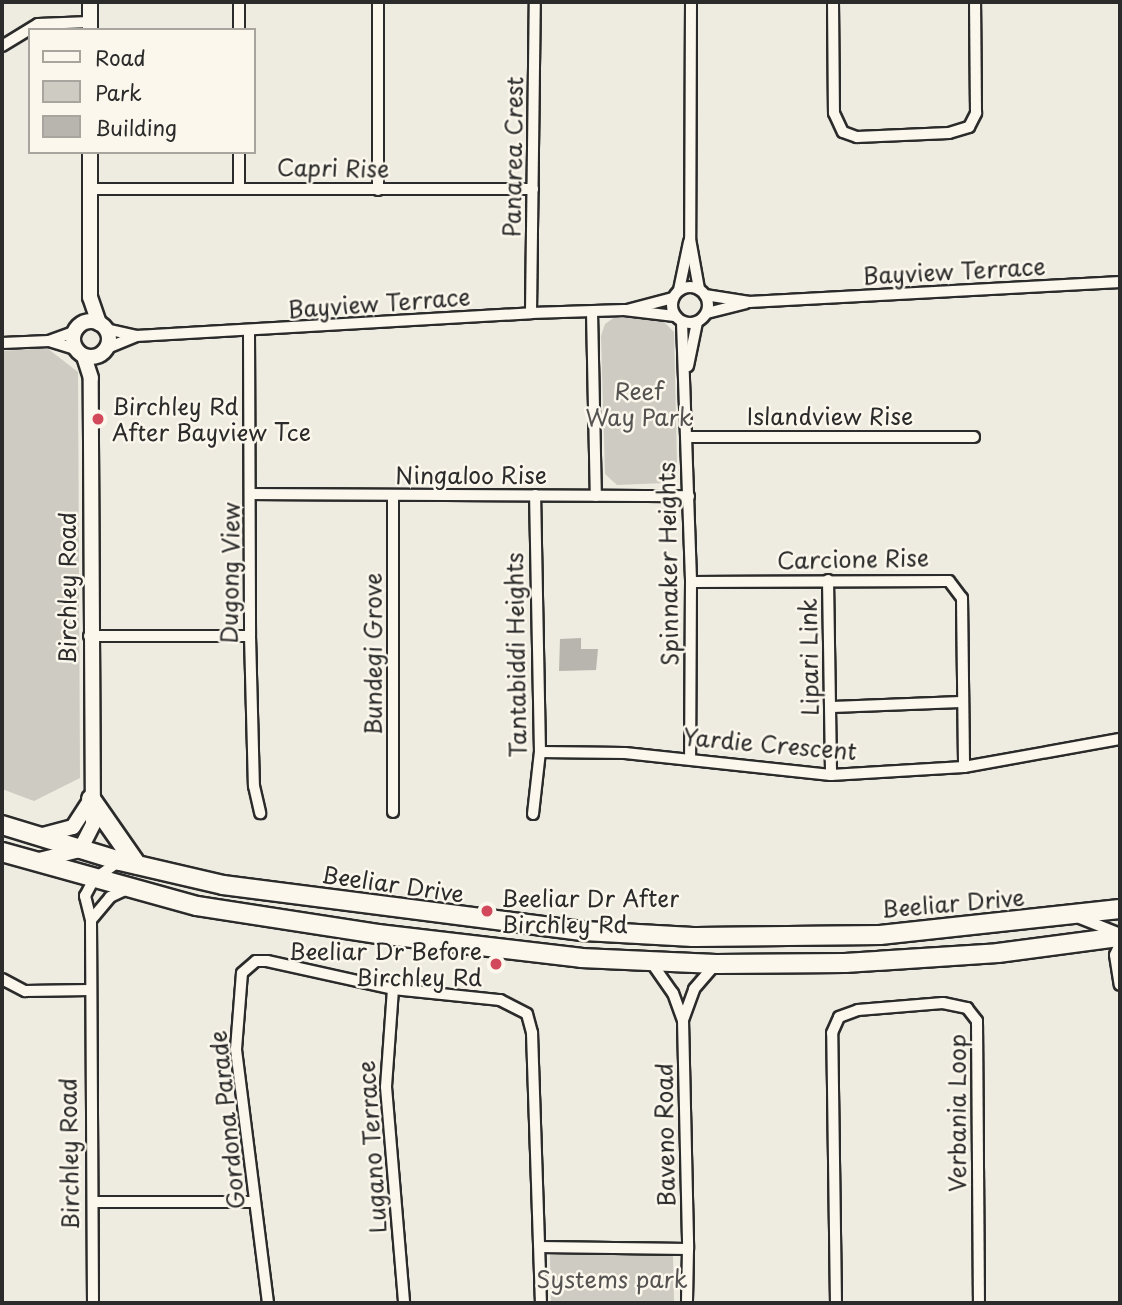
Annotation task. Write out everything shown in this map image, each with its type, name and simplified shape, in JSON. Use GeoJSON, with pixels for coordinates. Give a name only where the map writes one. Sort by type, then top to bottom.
{"type":"FeatureCollection","features":[{"type":"Feature","properties":{"kind":"highway"},"geometry":{"type":"LineString","coordinates":[[91,799],[128,863]]}},
{"type":"Feature","properties":{"kind":"highway","name":"Beeliar Drive"},"geometry":{"type":"LineString","coordinates":[[2,825],[80,850],[187,878],[487,921],[693,937],[880,935],[1120,909]]}},
{"type":"Feature","properties":{"kind":"highway"},"geometry":{"type":"LineString","coordinates":[[2,852],[127,889],[197,906],[509,951],[651,962],[716,964],[937,957],[1120,936]]}},
{"type":"Feature","properties":{"kind":"highway"},"geometry":{"type":"LineString","coordinates":[[187,878],[207,891],[311,911],[315,915],[313,924]]}},
{"type":"Feature","properties":{"kind":"street"},"geometry":{"type":"LineString","coordinates":[[31,28],[38,24],[90,26],[90,2]]}},
{"type":"Feature","properties":{"kind":"street"},"geometry":{"type":"LineString","coordinates":[[239,2],[239,28]]}},
{"type":"Feature","properties":{"kind":"street"},"geometry":{"type":"LineString","coordinates":[[377,2],[378,190]]}},
{"type":"Feature","properties":{"kind":"street","name":"Panarea Crest"},"geometry":{"type":"LineString","coordinates":[[531,313],[535,2]]}},
{"type":"Feature","properties":{"kind":"street"},"geometry":{"type":"LineString","coordinates":[[691,2],[690,239],[706,313],[697,322]]}},
{"type":"Feature","properties":{"kind":"street"},"geometry":{"type":"LineString","coordinates":[[833,2],[834,113],[843,132],[857,137],[949,133],[969,127],[976,113],[975,2]]}},
{"type":"Feature","properties":{"kind":"street"},"geometry":{"type":"LineString","coordinates":[[2,46],[28,30]]}},
{"type":"Feature","properties":{"kind":"street"},"geometry":{"type":"LineString","coordinates":[[78,328],[90,297],[90,154]]}},
{"type":"Feature","properties":{"kind":"street"},"geometry":{"type":"LineString","coordinates":[[239,154],[239,188]]}},
{"type":"Feature","properties":{"kind":"street","name":"Capri Rise"},"geometry":{"type":"LineString","coordinates":[[90,189],[533,190]]}},
{"type":"Feature","properties":{"kind":"street"},"geometry":{"type":"LineString","coordinates":[[676,294],[690,239]]}},
{"type":"Feature","properties":{"kind":"street","name":"Bayview Terrace"},"geometry":{"type":"LineString","coordinates":[[706,313],[749,302],[1120,282]]}},
{"type":"Feature","properties":{"kind":"street","name":"Bayview Terrace"},"geometry":{"type":"LineString","coordinates":[[624,310],[676,294],[702,292],[749,302]]}},
{"type":"Feature","properties":{"kind":"street","name":"Spinnaker Heights"},"geometry":{"type":"LineString","coordinates":[[676,294],[687,369],[691,582],[690,758]]}},
{"type":"Feature","properties":{"kind":"street"},"geometry":{"type":"LineString","coordinates":[[49,341],[80,352],[104,351],[103,326],[90,297]]}},
{"type":"Feature","properties":{"kind":"street","name":"Bayview Terrace"},"geometry":{"type":"LineString","coordinates":[[103,326],[136,336],[624,310],[697,322]]}},
{"type":"Feature","properties":{"kind":"street"},"geometry":{"type":"LineString","coordinates":[[592,312],[596,496]]}},
{"type":"Feature","properties":{"kind":"street","name":"Spinnaker Heights"},"geometry":{"type":"LineString","coordinates":[[687,369],[697,322]]}},
{"type":"Feature","properties":{"kind":"street"},"geometry":{"type":"LineString","coordinates":[[2,343],[49,341],[78,328],[103,326]]}},
{"type":"Feature","properties":{"kind":"street","name":"Birchley Road"},"geometry":{"type":"LineString","coordinates":[[78,328],[80,352],[91,378],[89,636],[93,824],[80,850]]}},
{"type":"Feature","properties":{"kind":"street","name":"Dugong View"},"geometry":{"type":"LineString","coordinates":[[249,332],[252,494],[250,636],[254,786],[260,813]]}},
{"type":"Feature","properties":{"kind":"street","name":"Bayview Terrace"},"geometry":{"type":"LineString","coordinates":[[104,351],[136,336]]}},
{"type":"Feature","properties":{"kind":"street","name":"Birchley Road"},"geometry":{"type":"LineString","coordinates":[[91,378],[104,351]]}},
{"type":"Feature","properties":{"kind":"street","name":"Islandview Rise"},"geometry":{"type":"LineString","coordinates":[[687,437],[974,437]]}},
{"type":"Feature","properties":{"kind":"street","name":"Ningaloo Rise"},"geometry":{"type":"LineString","coordinates":[[252,494],[689,496]]}},
{"type":"Feature","properties":{"kind":"street","name":"Tantabiddi Heights"},"geometry":{"type":"LineString","coordinates":[[533,814],[540,752],[535,495]]}},
{"type":"Feature","properties":{"kind":"street","name":"Bundegi Grove"},"geometry":{"type":"LineString","coordinates":[[393,496],[393,812]]}},
{"type":"Feature","properties":{"kind":"street","name":"Carcione Rise"},"geometry":{"type":"LineString","coordinates":[[691,582],[942,578],[956,585],[962,598],[964,766]]}},
{"type":"Feature","properties":{"kind":"street","name":"Lipari Link"},"geometry":{"type":"LineString","coordinates":[[828,580],[831,775]]}},
{"type":"Feature","properties":{"kind":"street"},"geometry":{"type":"LineString","coordinates":[[89,636],[250,636]]}},
{"type":"Feature","properties":{"kind":"street"},"geometry":{"type":"LineString","coordinates":[[831,707],[962,702]]}},
{"type":"Feature","properties":{"kind":"street","name":"Yardie Crescent"},"geometry":{"type":"LineString","coordinates":[[540,752],[690,758],[831,775],[964,766],[1120,739]]}},
{"type":"Feature","properties":{"kind":"street"},"geometry":{"type":"LineString","coordinates":[[36,837],[73,827],[91,799]]}},
{"type":"Feature","properties":{"kind":"street"},"geometry":{"type":"LineString","coordinates":[[30,861],[80,850]]}},
{"type":"Feature","properties":{"kind":"street"},"geometry":{"type":"LineString","coordinates":[[94,879],[128,863]]}},
{"type":"Feature","properties":{"kind":"street","name":"Birchley Road"},"geometry":{"type":"LineString","coordinates":[[93,1303],[91,920],[85,896],[94,879]]}},
{"type":"Feature","properties":{"kind":"street"},"geometry":{"type":"LineString","coordinates":[[91,920],[104,902],[127,889]]}},
{"type":"Feature","properties":{"kind":"street"},"geometry":{"type":"LineString","coordinates":[[1074,916],[1120,936]]}},
{"type":"Feature","properties":{"kind":"street"},"geometry":{"type":"LineString","coordinates":[[1120,944],[1115,955],[1120,985]]}},
{"type":"Feature","properties":{"kind":"street","name":"Gordona Parade"},"geometry":{"type":"LineString","coordinates":[[268,1303],[236,1049],[242,973],[256,961],[267,961],[393,989],[500,1000],[527,1014],[532,1033],[541,1303]]}},
{"type":"Feature","properties":{"kind":"street","name":"Baveno Road"},"geometry":{"type":"LineString","coordinates":[[651,962],[673,993],[682,1020],[687,1303]]}},
{"type":"Feature","properties":{"kind":"street","name":"Baveno Road"},"geometry":{"type":"LineString","coordinates":[[682,1020],[694,989],[716,964]]}},
{"type":"Feature","properties":{"kind":"street"},"geometry":{"type":"LineString","coordinates":[[2,979],[25,991],[90,990]]}},
{"type":"Feature","properties":{"kind":"street","name":"Lugano Terrace"},"geometry":{"type":"LineString","coordinates":[[393,989],[386,1087],[404,1303]]}},
{"type":"Feature","properties":{"kind":"street","name":"Verbania Loop"},"geometry":{"type":"LineString","coordinates":[[836,1303],[832,1033],[839,1017],[858,1010],[943,1003],[967,1008],[977,1021],[979,1303]]}},
{"type":"Feature","properties":{"kind":"street"},"geometry":{"type":"LineString","coordinates":[[93,1202],[255,1202]]}},
{"type":"Feature","properties":{"kind":"street"},"geometry":{"type":"LineString","coordinates":[[540,1247],[688,1249]]}},
{"type":"Feature","properties":{"kind":"green space","name":"Reef Way Park"},"geometry":{"type":"Polygon","coordinates":[[[615,317],[660,318],[674,332],[677,464],[665,483],[617,485],[605,474],[601,336],[605,324],[615,317]]]}},
{"type":"Feature","properties":{"kind":"green space"},"geometry":{"type":"Polygon","coordinates":[[[47,348],[78,372],[80,778],[34,801],[2,789],[2,351],[47,348]]]}},
{"type":"Feature","properties":{"kind":"green space","name":"Systems park"},"geometry":{"type":"Polygon","coordinates":[[[550,1255],[673,1255],[674,1303],[551,1303],[550,1255]]]}},
{"type":"Feature","properties":{"kind":"building"},"geometry":{"type":"Polygon","coordinates":[[[581,638],[581,649],[598,649],[596,670],[559,671],[560,639],[581,638]]]}},
{"type":"Feature","properties":{"kind":"place","name":"Birchley Rd After Bayview Tce"},"geometry":{"type":"Point","coordinates":[98,419]}},
{"type":"Feature","properties":{"kind":"place","name":"Beeliar Dr After Birchley Rd"},"geometry":{"type":"Point","coordinates":[487,911]}},
{"type":"Feature","properties":{"kind":"place","name":"Beeliar Dr Before Birchley Rd"},"geometry":{"type":"Point","coordinates":[496,964]}}]}
